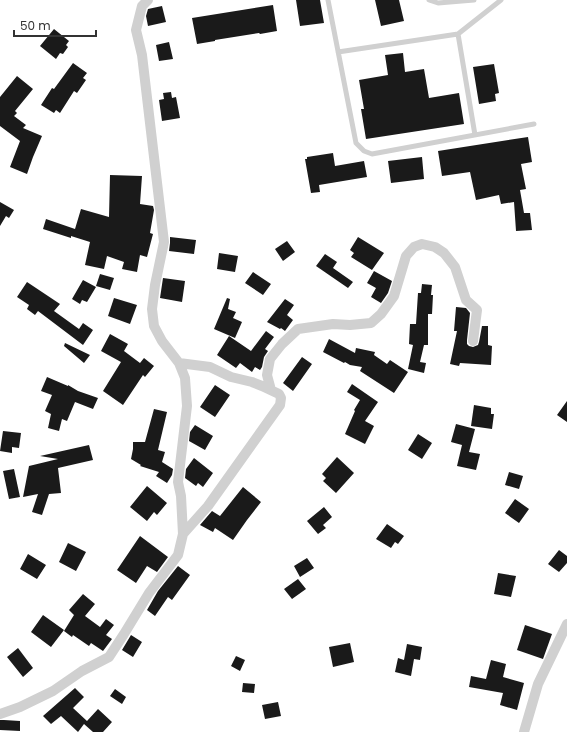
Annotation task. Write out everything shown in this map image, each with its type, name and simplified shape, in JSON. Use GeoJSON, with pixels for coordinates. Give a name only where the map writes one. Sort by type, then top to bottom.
{"type":"FeatureCollection","features":[{"type":"Feature","properties":{"kind":"street"},"geometry":{"type":"LineString","coordinates":[[0,714],[20,707],[53,691],[82,671],[109,657],[149,593],[178,555],[183,534],[181,496],[178,482],[187,406],[185,378],[179,363],[162,341],[154,326],[152,308],[164,242],[142,55],[136,30],[142,6],[148,0]]}},
{"type":"Feature","properties":{"kind":"street"},"geometry":{"type":"LineString","coordinates":[[271,390],[267,375],[270,359],[282,344],[298,329],[333,324],[350,325],[370,323],[381,314],[394,296],[406,256],[414,247],[422,244],[435,247],[444,253],[455,267],[466,300],[477,310],[473,341]]}},
{"type":"Feature","properties":{"kind":"street"},"geometry":{"type":"LineString","coordinates":[[179,363],[210,367],[231,377],[252,382],[271,390],[279,394],[281,398],[280,405],[208,506],[183,534]]}},
{"type":"Feature","properties":{"kind":"street"},"geometry":{"type":"LineString","coordinates":[[524,732],[538,684],[567,624]]}},
{"type":"Feature","properties":{"kind":"lane"},"geometry":{"type":"LineString","coordinates":[[429,0],[438,3],[474,0]]}},
{"type":"Feature","properties":{"kind":"lane"},"geometry":{"type":"LineString","coordinates":[[338,52],[458,34],[501,0]]}},
{"type":"Feature","properties":{"kind":"lane"},"geometry":{"type":"LineString","coordinates":[[329,1],[356,143],[364,151],[372,154],[534,124]]}},
{"type":"Feature","properties":{"kind":"lane"},"geometry":{"type":"LineString","coordinates":[[458,34],[475,135]]}},
{"type":"Feature","properties":{"kind":"building"},"geometry":{"type":"Polygon","coordinates":[[[296,0],[320,0],[324,23],[300,26],[296,0]]]}},
{"type":"Feature","properties":{"kind":"building"},"geometry":{"type":"Polygon","coordinates":[[[375,0],[399,0],[404,21],[381,26],[375,0]]]}},
{"type":"Feature","properties":{"kind":"building"},"geometry":{"type":"Polygon","coordinates":[[[273,5],[277,31],[197,44],[192,18],[273,5]]]}},
{"type":"Feature","properties":{"kind":"building"},"geometry":{"type":"Polygon","coordinates":[[[162,6],[166,22],[148,26],[146,16],[148,9],[162,6]]]}},
{"type":"Feature","properties":{"kind":"building"},"geometry":{"type":"Polygon","coordinates":[[[54,29],[69,41],[66,45],[68,47],[63,54],[60,53],[56,59],[40,46],[54,29]]]}},
{"type":"Feature","properties":{"kind":"building"},"geometry":{"type":"Polygon","coordinates":[[[169,42],[173,59],[159,61],[156,45],[169,42]]]}},
{"type":"Feature","properties":{"kind":"building"},"geometry":{"type":"Polygon","coordinates":[[[403,53],[405,72],[424,69],[429,98],[459,93],[464,124],[366,139],[361,109],[364,109],[359,80],[388,75],[385,55],[403,53]]]}},
{"type":"Feature","properties":{"kind":"building"},"geometry":{"type":"Polygon","coordinates":[[[73,63],[87,73],[83,78],[86,80],[77,93],[74,91],[60,113],[56,110],[54,113],[41,105],[52,88],[54,89],[73,63]]]}},
{"type":"Feature","properties":{"kind":"building"},"geometry":{"type":"Polygon","coordinates":[[[494,64],[499,93],[495,94],[496,101],[479,104],[473,67],[494,64]]]}},
{"type":"Feature","properties":{"kind":"building"},"geometry":{"type":"Polygon","coordinates":[[[17,76],[33,89],[15,111],[17,113],[14,116],[26,125],[23,128],[42,136],[27,174],[10,167],[20,141],[0,126],[0,97],[17,76]]]}},
{"type":"Feature","properties":{"kind":"building"},"geometry":{"type":"Polygon","coordinates":[[[171,92],[172,98],[176,97],[180,118],[162,121],[159,100],[164,99],[163,93],[171,92]]]}},
{"type":"Feature","properties":{"kind":"building"},"geometry":{"type":"Polygon","coordinates":[[[528,137],[532,162],[521,164],[526,189],[520,190],[524,213],[530,213],[532,230],[516,231],[514,202],[501,204],[499,195],[476,200],[470,172],[442,176],[438,151],[528,137]]]}},
{"type":"Feature","properties":{"kind":"building"},"geometry":{"type":"Polygon","coordinates":[[[333,153],[335,166],[364,161],[367,177],[319,185],[320,192],[311,193],[305,159],[307,159],[307,157],[333,153]]]}},
{"type":"Feature","properties":{"kind":"building"},"geometry":{"type":"Polygon","coordinates":[[[422,157],[424,179],[391,183],[388,161],[422,157]]]}},
{"type":"Feature","properties":{"kind":"building"},"geometry":{"type":"Polygon","coordinates":[[[110,175],[142,176],[140,204],[153,206],[154,210],[150,233],[153,234],[147,257],[140,255],[137,272],[122,269],[124,262],[107,256],[104,269],[85,265],[90,242],[71,236],[71,238],[43,229],[46,219],[75,229],[81,209],[109,217],[110,175]]]}},
{"type":"Feature","properties":{"kind":"building"},"geometry":{"type":"Polygon","coordinates":[[[0,202],[14,210],[9,218],[6,216],[0,226],[0,202]]]}},
{"type":"Feature","properties":{"kind":"building"},"geometry":{"type":"Polygon","coordinates":[[[170,237],[196,240],[194,254],[169,251],[170,237]]]}},
{"type":"Feature","properties":{"kind":"building"},"geometry":{"type":"Polygon","coordinates":[[[358,237],[384,253],[372,270],[351,257],[354,253],[350,250],[358,237]]]}},
{"type":"Feature","properties":{"kind":"building"},"geometry":{"type":"Polygon","coordinates":[[[287,241],[295,252],[283,261],[275,249],[287,241]]]}},
{"type":"Feature","properties":{"kind":"building"},"geometry":{"type":"Polygon","coordinates":[[[219,253],[238,256],[235,272],[217,269],[219,253]]]}},
{"type":"Feature","properties":{"kind":"building"},"geometry":{"type":"Polygon","coordinates":[[[325,254],[337,262],[333,268],[353,282],[348,288],[316,266],[325,254]]]}},
{"type":"Feature","properties":{"kind":"building"},"geometry":{"type":"Polygon","coordinates":[[[374,271],[392,281],[388,293],[381,303],[371,297],[376,288],[367,283],[374,271]]]}},
{"type":"Feature","properties":{"kind":"building"},"geometry":{"type":"Polygon","coordinates":[[[253,272],[271,284],[263,295],[245,283],[253,272]]]}},
{"type":"Feature","properties":{"kind":"building"},"geometry":{"type":"Polygon","coordinates":[[[100,274],[114,278],[110,290],[96,286],[100,274]]]}},
{"type":"Feature","properties":{"kind":"building"},"geometry":{"type":"Polygon","coordinates":[[[163,278],[185,281],[182,302],[160,298],[163,278]]]}},
{"type":"Feature","properties":{"kind":"building"},"geometry":{"type":"Polygon","coordinates":[[[83,280],[96,287],[87,302],[82,300],[80,304],[72,299],[83,280]]]}},
{"type":"Feature","properties":{"kind":"building"},"geometry":{"type":"Polygon","coordinates":[[[27,282],[60,304],[54,311],[79,329],[83,323],[93,330],[83,345],[38,311],[35,315],[27,309],[29,305],[17,297],[27,282]]]}},
{"type":"Feature","properties":{"kind":"building"},"geometry":{"type":"Polygon","coordinates":[[[422,284],[432,285],[431,295],[433,295],[432,314],[428,314],[428,345],[424,345],[420,362],[426,363],[424,373],[408,369],[413,345],[409,344],[410,324],[416,324],[418,293],[421,293],[422,284]]]}},
{"type":"Feature","properties":{"kind":"building"},"geometry":{"type":"Polygon","coordinates":[[[114,298],[137,305],[130,324],[108,316],[114,298]]]}},
{"type":"Feature","properties":{"kind":"building"},"geometry":{"type":"Polygon","coordinates":[[[227,298],[230,299],[228,309],[236,312],[233,318],[242,322],[235,338],[214,329],[227,298]]]}},
{"type":"Feature","properties":{"kind":"building"},"geometry":{"type":"Polygon","coordinates":[[[285,299],[294,305],[287,315],[293,320],[285,331],[267,322],[285,299]]]}},
{"type":"Feature","properties":{"kind":"building"},"geometry":{"type":"Polygon","coordinates":[[[456,307],[466,308],[470,313],[467,340],[467,344],[469,346],[473,347],[478,345],[482,326],[488,326],[488,345],[492,346],[491,365],[460,363],[459,366],[450,364],[457,331],[454,331],[456,307]]]}},
{"type":"Feature","properties":{"kind":"building"},"geometry":{"type":"Polygon","coordinates":[[[266,331],[274,337],[265,349],[268,351],[264,357],[260,370],[255,367],[252,372],[240,363],[236,368],[217,355],[229,336],[251,351],[266,331]]]}},
{"type":"Feature","properties":{"kind":"building"},"geometry":{"type":"Polygon","coordinates":[[[110,334],[128,344],[124,351],[140,363],[144,358],[154,366],[145,377],[143,375],[123,405],[103,391],[121,362],[101,351],[110,334]]]}},
{"type":"Feature","properties":{"kind":"building"},"geometry":{"type":"Polygon","coordinates":[[[329,339],[355,353],[356,348],[375,352],[374,355],[387,364],[390,360],[408,372],[394,393],[360,371],[362,367],[344,363],[323,352],[329,339]]]}},
{"type":"Feature","properties":{"kind":"building"},"geometry":{"type":"Polygon","coordinates":[[[65,343],[90,355],[84,363],[64,346],[65,343]]]}},
{"type":"Feature","properties":{"kind":"building"},"geometry":{"type":"Polygon","coordinates":[[[302,357],[312,364],[293,391],[283,383],[302,357]]]}},
{"type":"Feature","properties":{"kind":"building"},"geometry":{"type":"Polygon","coordinates":[[[47,377],[98,398],[93,409],[75,402],[67,421],[62,419],[59,431],[48,428],[51,414],[45,411],[52,395],[41,391],[47,377]]]}},
{"type":"Feature","properties":{"kind":"building"},"geometry":{"type":"Polygon","coordinates":[[[352,384],[378,402],[365,421],[374,426],[365,444],[345,434],[355,411],[354,410],[360,400],[347,392],[352,384]]]}},
{"type":"Feature","properties":{"kind":"building"},"geometry":{"type":"Polygon","coordinates":[[[215,385],[230,395],[215,417],[200,407],[215,385]]]}},
{"type":"Feature","properties":{"kind":"building"},"geometry":{"type":"Polygon","coordinates":[[[567,401],[567,422],[557,415],[567,401]]]}},
{"type":"Feature","properties":{"kind":"building"},"geometry":{"type":"Polygon","coordinates":[[[474,405],[491,408],[491,414],[494,414],[492,429],[471,426],[474,405]]]}},
{"type":"Feature","properties":{"kind":"building"},"geometry":{"type":"Polygon","coordinates":[[[154,409],[167,412],[158,450],[165,452],[162,462],[173,469],[172,475],[167,483],[156,476],[159,472],[140,466],[141,465],[131,459],[133,442],[145,442],[154,409]]]}},
{"type":"Feature","properties":{"kind":"building"},"geometry":{"type":"Polygon","coordinates":[[[456,424],[475,429],[469,452],[480,454],[476,470],[457,466],[462,445],[451,442],[456,424]]]}},
{"type":"Feature","properties":{"kind":"building"},"geometry":{"type":"Polygon","coordinates":[[[195,425],[213,436],[205,450],[189,441],[190,432],[195,425]]]}},
{"type":"Feature","properties":{"kind":"building"},"geometry":{"type":"Polygon","coordinates":[[[3,431],[21,433],[19,448],[12,447],[12,453],[0,451],[3,431]]]}},
{"type":"Feature","properties":{"kind":"building"},"geometry":{"type":"Polygon","coordinates":[[[418,434],[432,443],[422,459],[408,450],[418,434]]]}},
{"type":"Feature","properties":{"kind":"building"},"geometry":{"type":"Polygon","coordinates":[[[89,445],[93,460],[58,468],[61,493],[49,494],[42,515],[32,512],[38,494],[23,497],[29,466],[58,459],[40,456],[89,445]]]}},
{"type":"Feature","properties":{"kind":"building"},"geometry":{"type":"Polygon","coordinates":[[[337,457],[354,473],[336,493],[323,481],[326,478],[322,474],[337,457]]]}},
{"type":"Feature","properties":{"kind":"building"},"geometry":{"type":"Polygon","coordinates":[[[194,458],[213,473],[203,487],[198,483],[196,486],[185,478],[186,469],[194,458]]]}},
{"type":"Feature","properties":{"kind":"building"},"geometry":{"type":"Polygon","coordinates":[[[14,469],[20,497],[9,499],[3,471],[14,469]]]}},
{"type":"Feature","properties":{"kind":"building"},"geometry":{"type":"Polygon","coordinates":[[[509,472],[523,476],[519,489],[505,485],[509,472]]]}},
{"type":"Feature","properties":{"kind":"building"},"geometry":{"type":"Polygon","coordinates":[[[147,486],[167,503],[157,515],[154,512],[147,521],[130,507],[147,486]]]}},
{"type":"Feature","properties":{"kind":"building"},"geometry":{"type":"Polygon","coordinates":[[[243,487],[261,502],[233,540],[215,528],[213,532],[200,525],[212,511],[220,516],[243,487]]]}},
{"type":"Feature","properties":{"kind":"building"},"geometry":{"type":"Polygon","coordinates":[[[515,499],[529,509],[519,523],[505,513],[515,499]]]}},
{"type":"Feature","properties":{"kind":"building"},"geometry":{"type":"Polygon","coordinates":[[[324,507],[332,517],[323,525],[326,528],[318,534],[307,521],[324,507]]]}},
{"type":"Feature","properties":{"kind":"building"},"geometry":{"type":"Polygon","coordinates":[[[387,524],[404,536],[398,544],[395,542],[391,548],[376,539],[387,524]]]}},
{"type":"Feature","properties":{"kind":"building"},"geometry":{"type":"Polygon","coordinates":[[[140,536],[168,557],[157,572],[147,566],[136,583],[117,570],[140,536]]]}},
{"type":"Feature","properties":{"kind":"building"},"geometry":{"type":"Polygon","coordinates":[[[68,543],[86,552],[76,571],[59,562],[68,543]]]}},
{"type":"Feature","properties":{"kind":"building"},"geometry":{"type":"Polygon","coordinates":[[[559,550],[567,556],[567,563],[559,572],[548,564],[559,550]]]}},
{"type":"Feature","properties":{"kind":"building"},"geometry":{"type":"Polygon","coordinates":[[[28,554],[46,565],[37,579],[20,569],[28,554]]]}},
{"type":"Feature","properties":{"kind":"building"},"geometry":{"type":"Polygon","coordinates":[[[307,558],[314,568],[300,577],[294,566],[307,558]]]}},
{"type":"Feature","properties":{"kind":"building"},"geometry":{"type":"Polygon","coordinates":[[[178,566],[190,575],[172,600],[168,597],[155,616],[147,610],[158,591],[178,566]]]}},
{"type":"Feature","properties":{"kind":"building"},"geometry":{"type":"Polygon","coordinates":[[[498,573],[516,576],[511,597],[494,594],[498,573]]]}},
{"type":"Feature","properties":{"kind":"building"},"geometry":{"type":"Polygon","coordinates":[[[298,579],[306,589],[292,599],[284,589],[298,579]]]}},
{"type":"Feature","properties":{"kind":"building"},"geometry":{"type":"Polygon","coordinates":[[[83,594],[95,604],[85,616],[100,627],[106,619],[114,625],[106,635],[112,639],[103,651],[91,643],[89,646],[73,635],[72,637],[64,631],[74,615],[69,610],[83,594]]]}},
{"type":"Feature","properties":{"kind":"building"},"geometry":{"type":"Polygon","coordinates":[[[43,615],[64,630],[51,647],[31,632],[43,615]]]}},
{"type":"Feature","properties":{"kind":"building"},"geometry":{"type":"Polygon","coordinates":[[[525,625],[552,634],[543,659],[517,650],[525,625]]]}},
{"type":"Feature","properties":{"kind":"building"},"geometry":{"type":"Polygon","coordinates":[[[131,635],[142,642],[133,657],[122,650],[131,635]]]}},
{"type":"Feature","properties":{"kind":"building"},"geometry":{"type":"Polygon","coordinates":[[[350,643],[354,662],[333,667],[329,647],[350,643]]]}},
{"type":"Feature","properties":{"kind":"building"},"geometry":{"type":"Polygon","coordinates":[[[407,644],[422,647],[420,660],[414,659],[411,676],[395,672],[398,658],[404,660],[407,644]]]}},
{"type":"Feature","properties":{"kind":"building"},"geometry":{"type":"Polygon","coordinates":[[[18,648],[33,668],[23,677],[7,657],[18,648]]]}},
{"type":"Feature","properties":{"kind":"building"},"geometry":{"type":"Polygon","coordinates":[[[236,656],[245,660],[240,671],[231,666],[236,656]]]}},
{"type":"Feature","properties":{"kind":"building"},"geometry":{"type":"Polygon","coordinates":[[[491,660],[506,664],[503,677],[524,683],[517,710],[500,705],[503,693],[469,687],[471,676],[486,679],[491,660]]]}},
{"type":"Feature","properties":{"kind":"building"},"geometry":{"type":"Polygon","coordinates":[[[243,683],[255,684],[254,693],[242,692],[243,683]]]}},
{"type":"Feature","properties":{"kind":"building"},"geometry":{"type":"Polygon","coordinates":[[[75,688],[84,697],[73,708],[87,721],[98,709],[112,722],[103,732],[93,732],[84,724],[78,732],[61,716],[51,724],[43,716],[75,688]]]}},
{"type":"Feature","properties":{"kind":"building"},"geometry":{"type":"Polygon","coordinates":[[[115,689],[126,697],[122,704],[110,696],[115,689]]]}},
{"type":"Feature","properties":{"kind":"building"},"geometry":{"type":"Polygon","coordinates":[[[278,702],[281,716],[265,719],[262,705],[278,702]]]}},
{"type":"Feature","properties":{"kind":"building"},"geometry":{"type":"Polygon","coordinates":[[[0,720],[20,721],[20,731],[0,730],[0,720]]]}}]}
